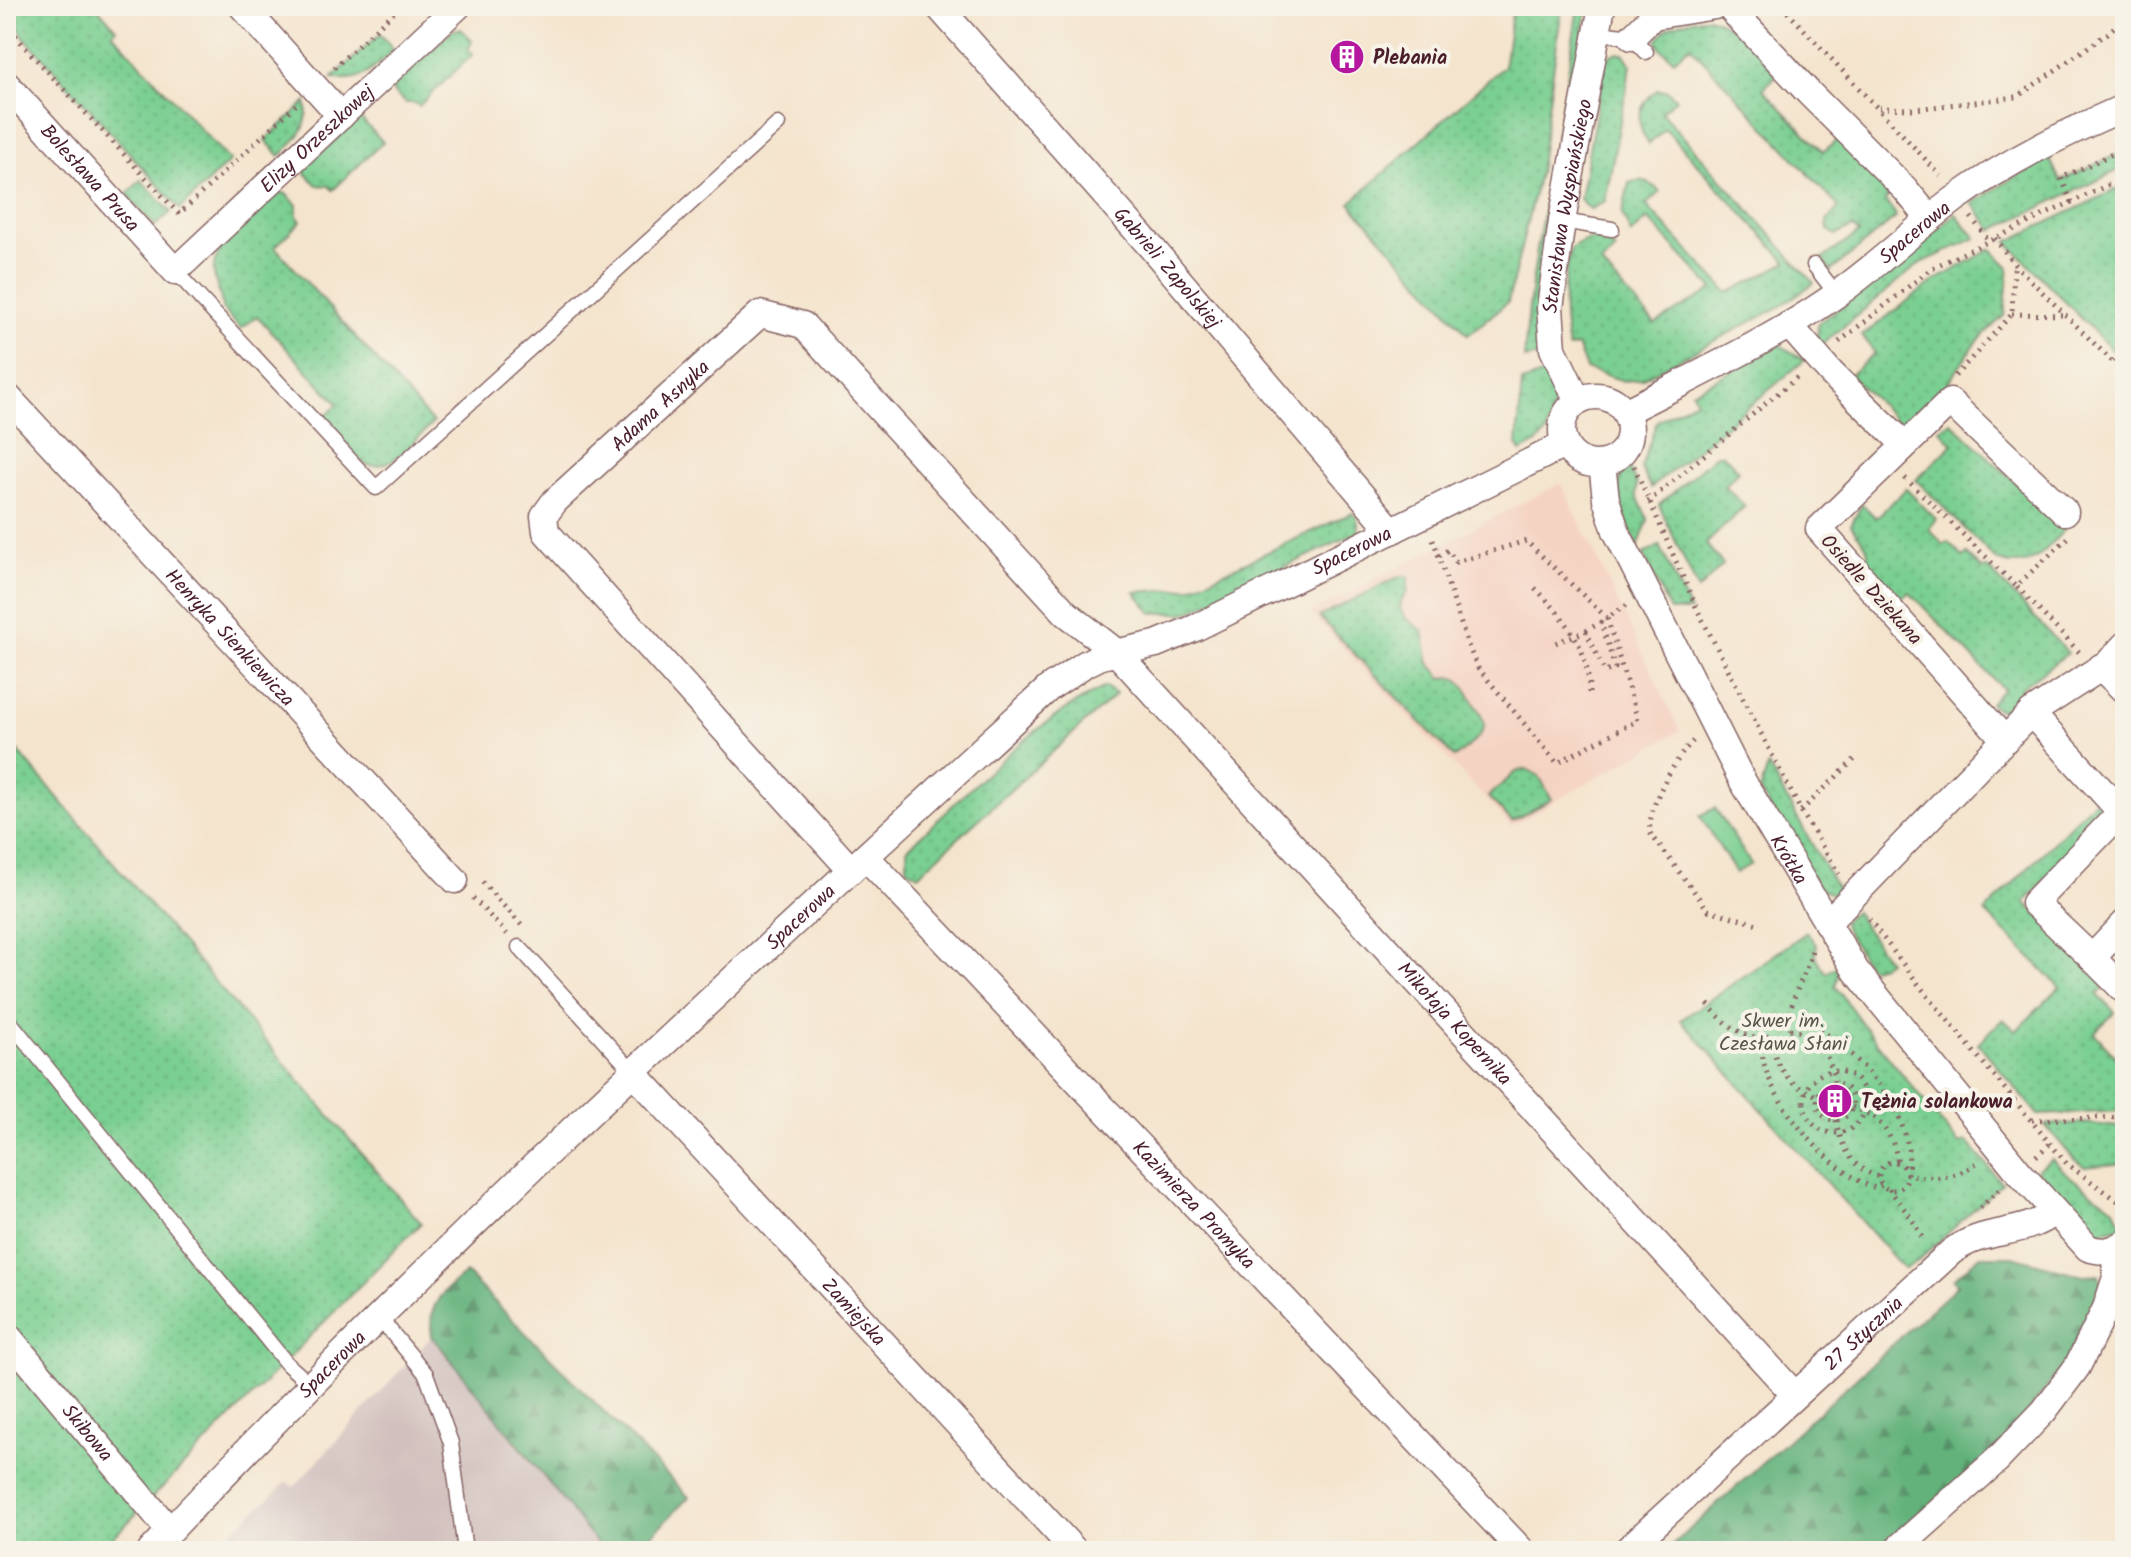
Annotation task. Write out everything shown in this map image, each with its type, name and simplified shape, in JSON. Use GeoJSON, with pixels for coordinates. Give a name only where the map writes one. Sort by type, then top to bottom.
{"type":"FeatureCollection","features":[{"type":"Feature","properties":{"kind":"street"},"geometry":{"type":"LineString","coordinates":[[242,6],[341,116]]}},
{"type":"Feature","properties":{"kind":"street","name":"Elizy Orzeszkowej"},"geometry":{"type":"LineString","coordinates":[[175,271],[458,6]]}},
{"type":"Feature","properties":{"kind":"street","name":"Gabrieli Zapolskiej"},"geometry":{"type":"LineString","coordinates":[[938,6],[1151,247],[1392,531]]}},
{"type":"Feature","properties":{"kind":"street","name":"Stanisława Wyspiańskiego"},"geometry":{"type":"LineString","coordinates":[[1578,401],[1557,360],[1550,323],[1551,290],[1602,6]]}},
{"type":"Feature","properties":{"kind":"street"},"geometry":{"type":"LineString","coordinates":[[1639,45],[1658,11],[1715,6]]}},
{"type":"Feature","properties":{"kind":"street"},"geometry":{"type":"LineString","coordinates":[[1728,6],[1905,189],[1929,218]]}},
{"type":"Feature","properties":{"kind":"street","name":"Bolesława Prusa"},"geometry":{"type":"LineString","coordinates":[[6,84],[175,271]]}},
{"type":"Feature","properties":{"kind":"street","name":"Spacerowa"},"geometry":{"type":"LineString","coordinates":[[1625,412],[1789,325],[1837,295],[1956,198],[2024,156],[2125,107]]}},
{"type":"Feature","properties":{"kind":"street","name":"Adama Asnyka"},"geometry":{"type":"LineString","coordinates":[[858,864],[546,532],[544,516],[555,501],[760,314],[803,325],[1066,613],[1116,652]]}},
{"type":"Feature","properties":{"kind":"street"},"geometry":{"type":"LineString","coordinates":[[1789,325],[1897,453]]}},
{"type":"Feature","properties":{"kind":"street","name":"Henryka Sienkiewicza"},"geometry":{"type":"LineString","coordinates":[[6,395],[455,880]]}},
{"type":"Feature","properties":{"kind":"street"},"geometry":{"type":"LineString","coordinates":[[1604,397],[1625,412],[1629,423],[1627,444],[1613,460],[1602,464],[1580,461],[1564,445],[1563,420],[1578,401],[1604,397]]}},
{"type":"Feature","properties":{"kind":"street"},"geometry":{"type":"LineString","coordinates":[[1950,402],[2065,512]]}},
{"type":"Feature","properties":{"kind":"street","name":"Osiedle Dziekana"},"geometry":{"type":"LineString","coordinates":[[1950,402],[1819,529],[2005,740]]}},
{"type":"Feature","properties":{"kind":"street","name":"Spacerowa"},"geometry":{"type":"LineString","coordinates":[[166,1542],[378,1316],[633,1072],[1049,688],[1085,664],[1116,652],[1156,644],[1195,628],[1564,445]]}},
{"type":"Feature","properties":{"kind":"street","name":"Krótka"},"geometry":{"type":"LineString","coordinates":[[1602,464],[1606,499],[1616,531],[1742,780],[1827,923],[1868,988],[2054,1212]]}},
{"type":"Feature","properties":{"kind":"street"},"geometry":{"type":"LineString","coordinates":[[1827,923],[2031,713],[2099,669],[2125,645]]}},
{"type":"Feature","properties":{"kind":"street","name":"Mikołaja Kopernika"},"geometry":{"type":"LineString","coordinates":[[1116,652],[1794,1394]]}},
{"type":"Feature","properties":{"kind":"street"},"geometry":{"type":"LineString","coordinates":[[2099,669],[2125,691]]}},
{"type":"Feature","properties":{"kind":"street"},"geometry":{"type":"LineString","coordinates":[[2031,713],[2121,812],[2034,903],[2125,991]]}},
{"type":"Feature","properties":{"kind":"street","name":"Kazimierza Promyka"},"geometry":{"type":"LineString","coordinates":[[858,864],[1522,1551]]}},
{"type":"Feature","properties":{"kind":"street"},"geometry":{"type":"LineString","coordinates":[[2092,958],[2125,923]]}},
{"type":"Feature","properties":{"kind":"street","name":"Zamiejska"},"geometry":{"type":"LineString","coordinates":[[633,1072],[1075,1551]]}},
{"type":"Feature","properties":{"kind":"street"},"geometry":{"type":"LineString","coordinates":[[1895,1551],[1997,1460],[2044,1411],[2077,1367],[2106,1308],[2117,1274],[2119,1247],[2099,1251],[2088,1248],[2054,1212]]}},
{"type":"Feature","properties":{"kind":"street","name":"27 Stycznia"},"geometry":{"type":"LineString","coordinates":[[1626,1551],[1960,1245],[1984,1235],[2027,1228],[2054,1212]]}},
{"type":"Feature","properties":{"kind":"street","name":"Skibowa"},"geometry":{"type":"LineString","coordinates":[[6,1334],[166,1542]]}},
{"type":"Feature","properties":{"kind":"lane"},"geometry":{"type":"LineString","coordinates":[[1598,33],[1639,45]]}},
{"type":"Feature","properties":{"kind":"lane"},"geometry":{"type":"LineString","coordinates":[[175,271],[376,488],[778,124]]}},
{"type":"Feature","properties":{"kind":"lane"},"geometry":{"type":"LineString","coordinates":[[1562,221],[1612,229]]}},
{"type":"Feature","properties":{"kind":"lane"},"geometry":{"type":"LineString","coordinates":[[1814,265],[1837,295]]}},
{"type":"Feature","properties":{"kind":"lane"},"geometry":{"type":"LineString","coordinates":[[519,947],[633,1072]]}},
{"type":"Feature","properties":{"kind":"lane"},"geometry":{"type":"LineString","coordinates":[[6,1017],[287,1364],[311,1385]]}},
{"type":"Feature","properties":{"kind":"lane"},"geometry":{"type":"LineString","coordinates":[[378,1316],[426,1374],[451,1443],[465,1551]]}},
{"type":"Feature","properties":{"kind":"path"},"geometry":{"type":"LineString","coordinates":[[10,6],[8,25],[24,46],[179,214],[400,6]]}},
{"type":"Feature","properties":{"kind":"path"},"geometry":{"type":"LineString","coordinates":[[1782,6],[1923,154],[1986,234],[2125,374]]}},
{"type":"Feature","properties":{"kind":"path"},"geometry":{"type":"LineString","coordinates":[[1879,108],[1915,109],[2017,97],[2108,33],[2125,17]]}},
{"type":"Feature","properties":{"kind":"path"},"geometry":{"type":"LineString","coordinates":[[2072,202],[2061,178],[2125,148]]}},
{"type":"Feature","properties":{"kind":"path"},"geometry":{"type":"LineString","coordinates":[[1634,466],[1648,502],[1919,276],[2125,177]]}},
{"type":"Feature","properties":{"kind":"path"},"geometry":{"type":"LineString","coordinates":[[1950,402],[1956,375],[2012,314],[2014,264]]}},
{"type":"Feature","properties":{"kind":"path"},"geometry":{"type":"LineString","coordinates":[[2012,314],[2067,315]]}},
{"type":"Feature","properties":{"kind":"path"},"geometry":{"type":"LineString","coordinates":[[2114,362],[2125,351]]}},
{"type":"Feature","properties":{"kind":"path"},"geometry":{"type":"LineString","coordinates":[[1897,453],[2016,586],[2099,669]]}},
{"type":"Feature","properties":{"kind":"path"},"geometry":{"type":"LineString","coordinates":[[2016,586],[2080,527],[2065,512]]}},
{"type":"Feature","properties":{"kind":"path"},"geometry":{"type":"LineString","coordinates":[[1429,531],[1478,668],[1557,763],[1638,720],[1604,620],[1526,541],[1456,562],[1448,550],[1439,556]]}},
{"type":"Feature","properties":{"kind":"path"},"geometry":{"type":"LineString","coordinates":[[1535,588],[1560,613],[1585,657],[1589,695]]}},
{"type":"Feature","properties":{"kind":"path"},"geometry":{"type":"LineString","coordinates":[[1555,643],[1586,631],[1626,606]]}},
{"type":"Feature","properties":{"kind":"path"},"geometry":{"type":"LineString","coordinates":[[1586,631],[1605,672],[1615,668],[1604,620]]}},
{"type":"Feature","properties":{"kind":"path"},"geometry":{"type":"LineString","coordinates":[[1697,738],[1677,757],[1649,821],[1650,833],[1708,910],[1757,924]]}},
{"type":"Feature","properties":{"kind":"path"},"geometry":{"type":"LineString","coordinates":[[1801,811],[1855,759]]}},
{"type":"Feature","properties":{"kind":"path"},"geometry":{"type":"LineString","coordinates":[[455,880],[519,947]]}},
{"type":"Feature","properties":{"kind":"path"},"geometry":{"type":"LineString","coordinates":[[1708,1004],[1729,1025],[1741,1032],[1767,1039],[1786,1038],[1790,1029],[1788,1015],[1812,950],[1827,923]]}},
{"type":"Feature","properties":{"kind":"path"},"geometry":{"type":"LineString","coordinates":[[1776,1014],[1788,1015],[1816,1025],[1834,1038],[1883,1090],[1904,1131],[1910,1160],[1902,1187],[1896,1190],[1875,1188],[1847,1175],[1803,1134],[1776,1092],[1767,1066],[1765,1022],[1776,1014]]}},
{"type":"Feature","properties":{"kind":"path"},"geometry":{"type":"LineString","coordinates":[[1790,1029],[1812,1038],[1829,1060],[1834,1083]]}},
{"type":"Feature","properties":{"kind":"path"},"geometry":{"type":"LineString","coordinates":[[1767,1039],[1784,1075],[1806,1092],[1818,1096]]}},
{"type":"Feature","properties":{"kind":"path"},"geometry":{"type":"LineString","coordinates":[[1833,1071],[1847,1072],[1856,1078],[1864,1087],[1867,1098],[1865,1112],[1855,1127],[1838,1133],[1814,1126],[1804,1107],[1806,1092],[1816,1077],[1833,1071]]}},
{"type":"Feature","properties":{"kind":"path"},"geometry":{"type":"LineString","coordinates":[[1834,1083],[1847,1087],[1852,1094],[1852,1107],[1846,1116],[1836,1120],[1823,1116],[1818,1110],[1818,1096],[1824,1087],[1834,1083]]}},
{"type":"Feature","properties":{"kind":"path"},"geometry":{"type":"LineString","coordinates":[[1852,1107],[1883,1125],[1891,1135],[1898,1163],[1907,1174],[1946,1178],[1962,1173],[1998,1147]]}},
{"type":"Feature","properties":{"kind":"path"},"geometry":{"type":"LineString","coordinates":[[2032,1120],[2122,1117],[2125,1125]]}},
{"type":"Feature","properties":{"kind":"path"},"geometry":{"type":"LineString","coordinates":[[1836,1120],[1843,1147],[1850,1158],[1861,1169],[1880,1177],[1926,1243]]}},
{"type":"Feature","properties":{"kind":"path"},"geometry":{"type":"LineString","coordinates":[[1880,1177],[1885,1165],[1898,1163]]}},
{"type":"Feature","properties":{"kind":"path"},"geometry":{"type":"LineString","coordinates":[[1976,1212],[2019,1172]]}},
{"type":"Feature","properties":{"kind":"shaded area"},"geometry":{"type":"Polygon","coordinates":[[[1561,483],[1680,731],[1511,826],[1310,613],[1561,483]]]}},
{"type":"Feature","properties":{"kind":"shaded area"},"geometry":{"type":"Polygon","coordinates":[[[432,1336],[607,1551],[210,1551],[287,1482],[294,1487],[432,1336]]]}},
{"type":"Feature","properties":{"kind":"green space"},"geometry":{"type":"Polygon","coordinates":[[[13,6],[98,8],[116,29],[112,33],[230,161],[180,209],[24,37],[14,19],[13,6]]]}},
{"type":"Feature","properties":{"kind":"green space"},"geometry":{"type":"Polygon","coordinates":[[[1513,6],[1562,6],[1539,173],[1508,302],[1468,335],[1350,203],[1504,66],[1513,6]]]}},
{"type":"Feature","properties":{"kind":"green space"},"geometry":{"type":"Polygon","coordinates":[[[1578,6],[1588,6],[1540,270],[1536,322],[1540,356],[1524,359],[1534,270],[1578,6]]]}},
{"type":"Feature","properties":{"kind":"green space"},"geometry":{"type":"Polygon","coordinates":[[[1707,17],[1736,32],[1777,75],[1763,89],[1823,152],[1839,138],[1891,194],[1885,200],[1895,218],[1831,271],[1822,259],[1859,233],[1853,227],[1836,235],[1828,230],[1827,221],[1839,207],[1690,46],[1674,60],[1659,47],[1657,41],[1661,34],[1672,26],[1707,17]]]}},
{"type":"Feature","properties":{"kind":"green space"},"geometry":{"type":"Polygon","coordinates":[[[461,29],[472,41],[468,50],[473,54],[419,106],[405,103],[393,92],[393,86],[453,30],[461,29]]]}},
{"type":"Feature","properties":{"kind":"green space"},"geometry":{"type":"Polygon","coordinates":[[[380,34],[394,50],[380,63],[360,77],[332,78],[380,34]]]}},
{"type":"Feature","properties":{"kind":"green space"},"geometry":{"type":"Polygon","coordinates":[[[1618,52],[1624,54],[1631,65],[1605,201],[1591,209],[1580,198],[1606,58],[1618,52]]]}},
{"type":"Feature","properties":{"kind":"green space"},"geometry":{"type":"Polygon","coordinates":[[[1657,90],[1668,91],[1676,99],[1661,112],[1814,283],[1776,309],[1641,379],[1624,381],[1586,369],[1577,346],[1568,348],[1564,298],[1571,249],[1594,239],[1616,250],[1601,264],[1655,324],[1713,289],[1648,219],[1631,234],[1622,214],[1629,183],[1638,180],[1646,182],[1660,192],[1646,205],[1728,293],[1787,262],[1665,129],[1649,144],[1641,129],[1640,115],[1645,102],[1657,90]]]}},
{"type":"Feature","properties":{"kind":"green space"},"geometry":{"type":"Polygon","coordinates":[[[306,102],[304,126],[280,156],[265,140],[306,102]]]}},
{"type":"Feature","properties":{"kind":"green space"},"geometry":{"type":"Polygon","coordinates":[[[360,118],[383,142],[333,190],[329,186],[317,185],[305,173],[305,167],[360,118]]]}},
{"type":"Feature","properties":{"kind":"green space"},"geometry":{"type":"Polygon","coordinates":[[[2125,151],[2125,167],[1993,230],[1972,203],[2049,157],[2060,181],[2125,151]]]}},
{"type":"Feature","properties":{"kind":"green space"},"geometry":{"type":"Polygon","coordinates":[[[141,180],[171,212],[155,226],[126,195],[141,180]]]}},
{"type":"Feature","properties":{"kind":"green space"},"geometry":{"type":"Polygon","coordinates":[[[2125,185],[2125,341],[2113,351],[2007,242],[2125,185]]]}},
{"type":"Feature","properties":{"kind":"green space"},"geometry":{"type":"Polygon","coordinates":[[[277,193],[285,193],[297,205],[297,216],[301,221],[275,247],[433,423],[408,448],[387,462],[366,464],[356,458],[323,418],[338,404],[257,316],[241,329],[222,309],[214,273],[217,257],[230,237],[277,193]]]}},
{"type":"Feature","properties":{"kind":"green space"},"geometry":{"type":"Polygon","coordinates":[[[1956,214],[1976,238],[1919,264],[1819,347],[1817,345],[1818,323],[1866,289],[1956,214]]]}},
{"type":"Feature","properties":{"kind":"green space"},"geometry":{"type":"Polygon","coordinates":[[[1991,249],[2009,267],[2004,316],[1976,344],[1931,405],[1910,420],[1898,422],[1850,375],[1875,353],[1862,336],[1931,283],[1991,249]]]}},
{"type":"Feature","properties":{"kind":"green space"},"geometry":{"type":"Polygon","coordinates":[[[1780,345],[1805,360],[1651,488],[1641,468],[1657,421],[1696,400],[1692,392],[1780,345]]]}},
{"type":"Feature","properties":{"kind":"green space"},"geometry":{"type":"Polygon","coordinates":[[[1547,373],[1556,395],[1546,434],[1521,452],[1517,445],[1522,382],[1547,373]]]}},
{"type":"Feature","properties":{"kind":"green space"},"geometry":{"type":"Polygon","coordinates":[[[1951,422],[2065,529],[2035,558],[2018,564],[1996,560],[1916,480],[1953,444],[1939,429],[1951,422]]]}},
{"type":"Feature","properties":{"kind":"green space"},"geometry":{"type":"Polygon","coordinates":[[[1717,454],[1723,454],[1739,471],[1724,486],[1745,506],[1706,544],[1723,565],[1698,590],[1659,505],[1717,454]]]}},
{"type":"Feature","properties":{"kind":"green space"},"geometry":{"type":"Polygon","coordinates":[[[1628,466],[1648,520],[1638,547],[1624,517],[1619,496],[1622,475],[1628,466]]]}},
{"type":"Feature","properties":{"kind":"green space"},"geometry":{"type":"Polygon","coordinates":[[[1906,489],[1936,519],[1929,529],[1944,545],[1948,542],[1963,557],[1967,554],[1982,569],[1988,568],[2068,653],[2019,689],[2029,705],[2008,711],[1999,710],[1990,703],[2003,689],[1909,592],[1894,605],[1864,568],[1867,549],[1851,525],[1862,504],[1876,518],[1906,489]]]}},
{"type":"Feature","properties":{"kind":"green space"},"geometry":{"type":"Polygon","coordinates":[[[1352,513],[1357,517],[1359,532],[1187,613],[1152,613],[1135,592],[1190,588],[1352,513]]]}},
{"type":"Feature","properties":{"kind":"green space"},"geometry":{"type":"Polygon","coordinates":[[[1660,546],[1690,611],[1670,611],[1643,554],[1660,546]]]}},
{"type":"Feature","properties":{"kind":"green space"},"geometry":{"type":"Polygon","coordinates":[[[1400,576],[1408,576],[1408,591],[1400,609],[1423,631],[1429,663],[1442,678],[1460,681],[1484,725],[1480,735],[1455,758],[1319,617],[1400,576]]]}},
{"type":"Feature","properties":{"kind":"green space"},"geometry":{"type":"Polygon","coordinates":[[[1106,687],[1116,694],[918,875],[907,868],[907,849],[1002,760],[1053,718],[1106,687]]]}},
{"type":"Feature","properties":{"kind":"green space"},"geometry":{"type":"Polygon","coordinates":[[[6,737],[421,1223],[100,1551],[6,1551],[6,737]]]}},
{"type":"Feature","properties":{"kind":"green space"},"geometry":{"type":"Polygon","coordinates":[[[1768,766],[1839,892],[1831,894],[1818,886],[1760,791],[1768,766]]]}},
{"type":"Feature","properties":{"kind":"green space"},"geometry":{"type":"Polygon","coordinates":[[[1527,769],[1539,776],[1552,799],[1512,821],[1488,797],[1516,772],[1527,769]]]}},
{"type":"Feature","properties":{"kind":"green space"},"geometry":{"type":"Polygon","coordinates":[[[2098,797],[2107,815],[2025,902],[2108,984],[2097,994],[2115,1012],[2094,1033],[2122,1063],[2125,1060],[2125,1111],[2038,1115],[1978,1043],[2003,1019],[2016,1031],[2060,987],[1985,912],[2098,797]]]}},
{"type":"Feature","properties":{"kind":"green space"},"geometry":{"type":"Polygon","coordinates":[[[1715,808],[1751,864],[1736,873],[1700,816],[1715,808]]]}},
{"type":"Feature","properties":{"kind":"green space"},"geometry":{"type":"Polygon","coordinates":[[[1855,912],[1888,961],[1882,965],[1871,968],[1867,965],[1844,927],[1843,922],[1855,912]]]}},
{"type":"Feature","properties":{"kind":"green space","name":"Skwer im. Czesława Słani"},"geometry":{"type":"Polygon","coordinates":[[[1807,932],[1817,946],[1815,955],[1826,973],[1836,967],[1839,971],[1835,986],[1869,1033],[1959,1144],[1967,1142],[2002,1183],[1916,1263],[1904,1269],[1681,1020],[1807,932]]]}},
{"type":"Feature","properties":{"kind":"green space"},"geometry":{"type":"Polygon","coordinates":[[[2084,1123],[2125,1128],[2125,1163],[2084,1167],[2045,1125],[2084,1123]]]}},
{"type":"Feature","properties":{"kind":"green space"},"geometry":{"type":"Polygon","coordinates":[[[2052,1159],[2069,1176],[2114,1208],[2124,1226],[2097,1232],[2083,1224],[2036,1170],[2052,1159]]]}},
{"type":"Feature","properties":{"kind":"green space"},"geometry":{"type":"Polygon","coordinates":[[[1980,1256],[2013,1256],[2083,1276],[2099,1275],[2103,1285],[2065,1364],[2009,1437],[1878,1551],[1666,1551],[1958,1285],[1953,1279],[1980,1256]]]}},
{"type":"Feature","properties":{"kind":"green space"},"geometry":{"type":"Polygon","coordinates":[[[466,1273],[689,1497],[652,1535],[628,1551],[603,1551],[432,1336],[434,1307],[450,1286],[466,1273]]]}},
{"type":"Feature","properties":{"kind":"place","name":"Plebania"},"geometry":{"type":"Point","coordinates":[1347,57]}},
{"type":"Feature","properties":{"kind":"place","name":"Tężnia solankowa"},"geometry":{"type":"Point","coordinates":[1835,1101]}}]}
